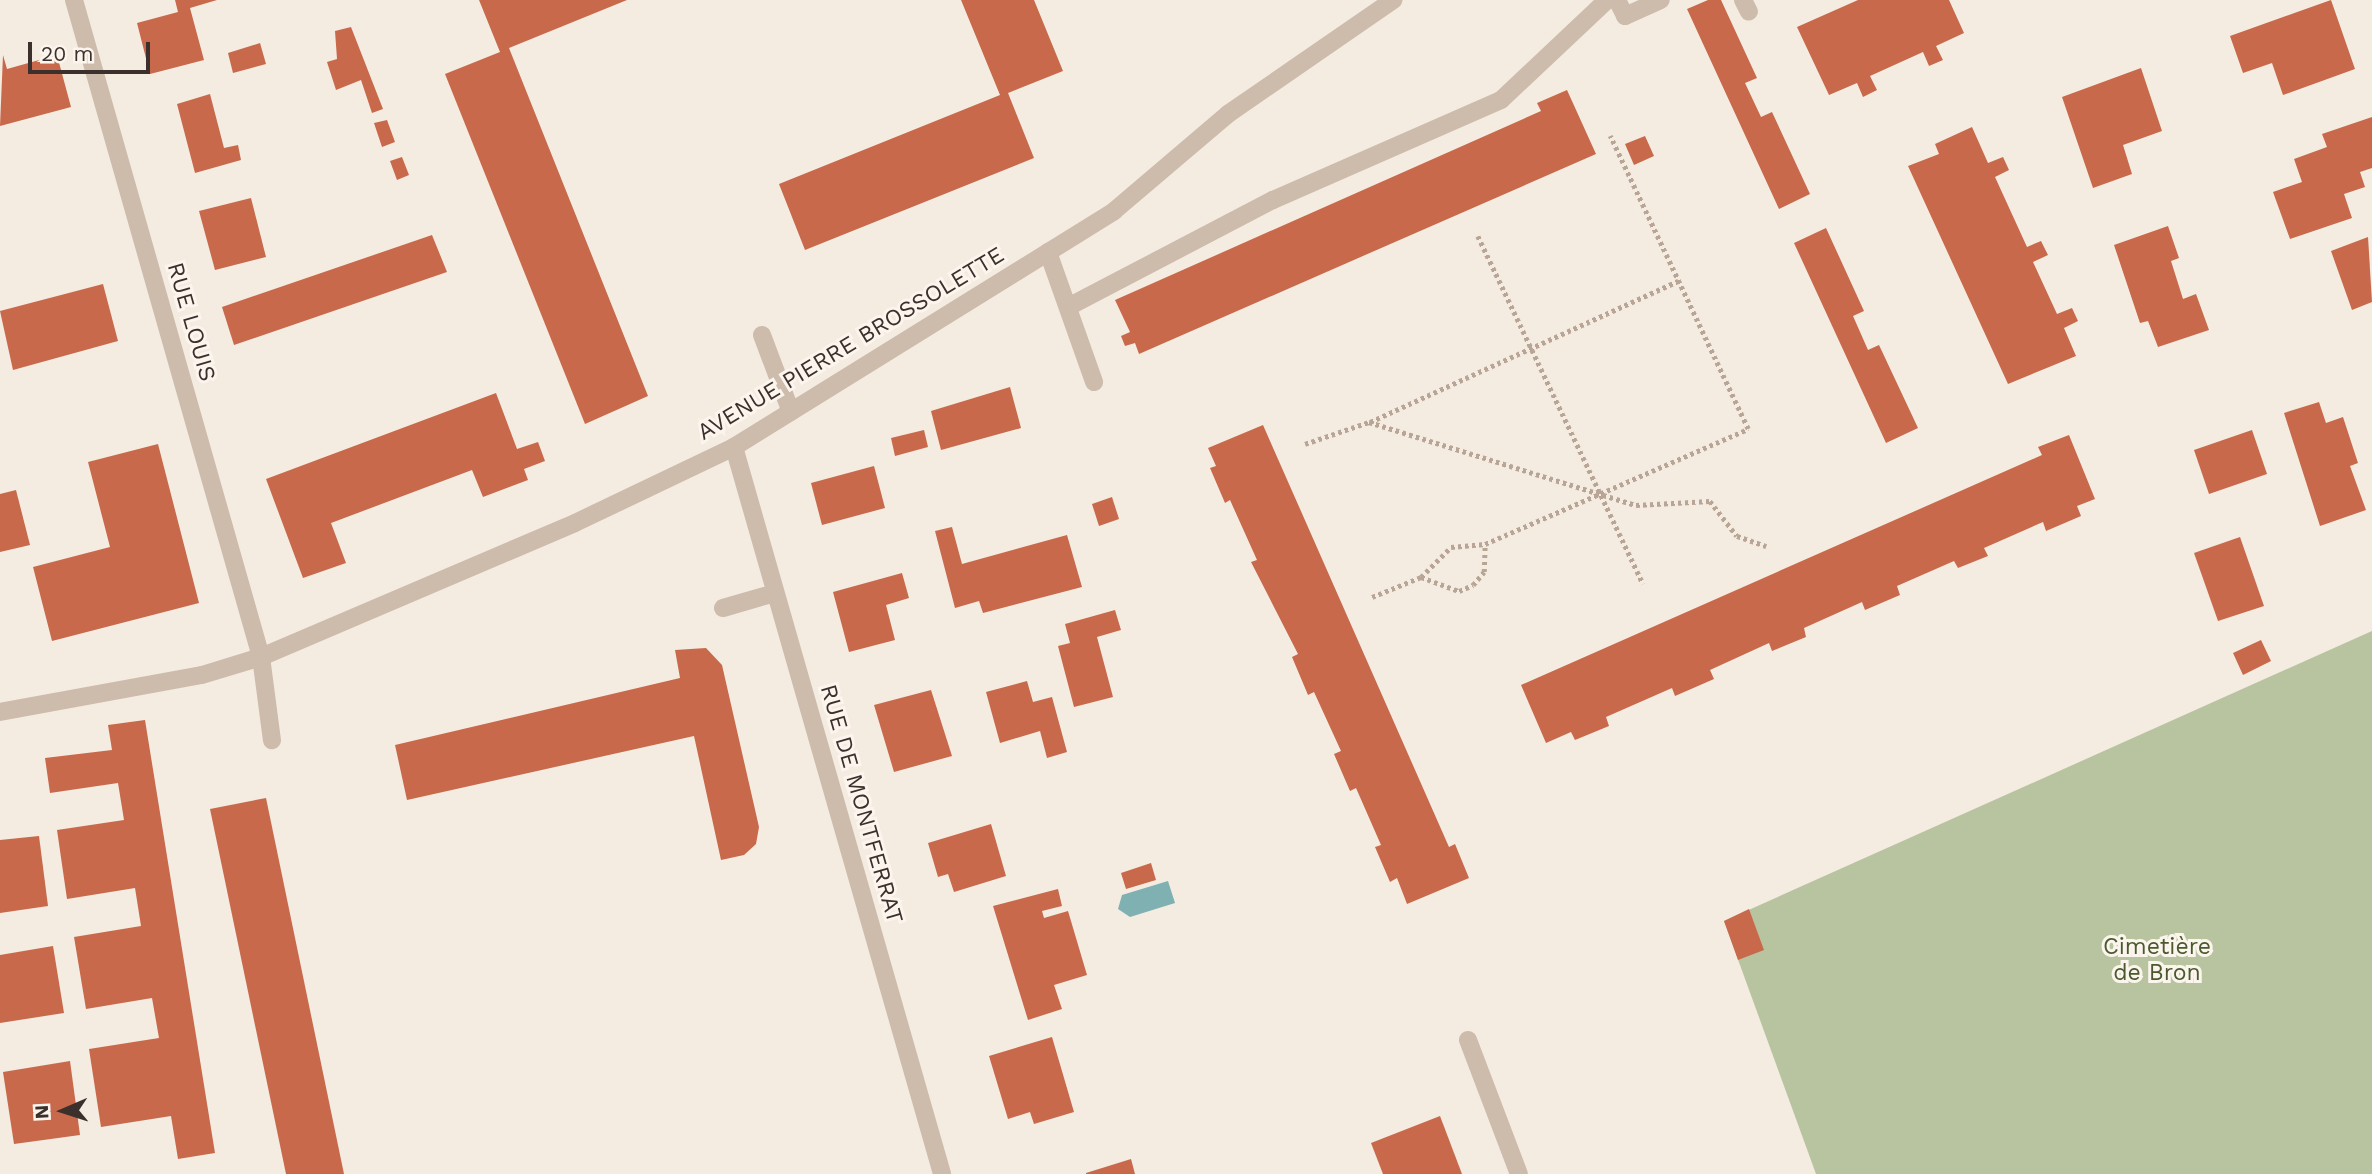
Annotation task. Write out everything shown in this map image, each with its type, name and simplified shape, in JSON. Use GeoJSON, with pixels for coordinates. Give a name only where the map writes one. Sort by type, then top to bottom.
{"type":"FeatureCollection","features":[{"type":"Feature","properties":{"kind":"street","name":"RUE LOUIS"},"geometry":{"type":"LineString","coordinates":[[74,0],[261,657],[272,740]]}},
{"type":"Feature","properties":{"kind":"street","name":"AVENUE PIERRE BROSSOLETTE"},"geometry":{"type":"LineString","coordinates":[[0,712],[202,675],[261,657],[575,523],[734,447],[1114,211],[1228,114],[1393,0]]}},
{"type":"Feature","properties":{"kind":"street"},"geometry":{"type":"LineString","coordinates":[[1068,307],[1273,200],[1501,100],[1606,0]]}},
{"type":"Feature","properties":{"kind":"street"},"geometry":{"type":"LineString","coordinates":[[1617,0],[1625,16],[1661,0]]}},
{"type":"Feature","properties":{"kind":"street"},"geometry":{"type":"LineString","coordinates":[[1048,252],[1094,382]]}},
{"type":"Feature","properties":{"kind":"street"},"geometry":{"type":"LineString","coordinates":[[762,335],[791,412]]}},
{"type":"Feature","properties":{"kind":"street","name":"RUE DE MONTFERRAT"},"geometry":{"type":"LineString","coordinates":[[734,447],[942,1174]]}},
{"type":"Feature","properties":{"kind":"street"},"geometry":{"type":"LineString","coordinates":[[723,608],[775,593]]}},
{"type":"Feature","properties":{"kind":"street"},"geometry":{"type":"LineString","coordinates":[[1468,1041],[1519,1174]]}},
{"type":"Feature","properties":{"kind":"path"},"geometry":{"type":"LineString","coordinates":[[1372,597],[1421,577],[1451,547],[1485,544],[1748,429],[1610,136]]}},
{"type":"Feature","properties":{"kind":"path"},"geometry":{"type":"LineString","coordinates":[[1478,236],[1643,584]]}},
{"type":"Feature","properties":{"kind":"path"},"geometry":{"type":"LineString","coordinates":[[1305,444],[1369,422],[1678,281]]}},
{"type":"Feature","properties":{"kind":"path"},"geometry":{"type":"LineString","coordinates":[[1369,422],[1636,505],[1710,501],[1737,536],[1766,546]]}},
{"type":"Feature","properties":{"kind":"path"},"geometry":{"type":"LineString","coordinates":[[1421,577],[1459,591],[1473,585],[1484,572],[1485,544]]}},
{"type":"Feature","properties":{"kind":"green space","name":"Cimetière de Bron"},"geometry":{"type":"Polygon","coordinates":[[[2372,631],[2372,1174],[1816,1174],[1724,921],[2372,631]]]}},
{"type":"Feature","properties":{"kind":"water"},"geometry":{"type":"Polygon","coordinates":[[[1168,881],[1175,903],[1130,917],[1118,909],[1122,895],[1168,881]]]}},
{"type":"Feature","properties":{"kind":"building"},"geometry":{"type":"Polygon","coordinates":[[[175,0],[217,0],[190,8],[204,60],[150,74],[137,23],[178,12],[175,0]]]}},
{"type":"Feature","properties":{"kind":"building"},"geometry":{"type":"Polygon","coordinates":[[[479,0],[627,0],[509,48],[648,396],[585,424],[445,74],[500,52],[479,0]]]}},
{"type":"Feature","properties":{"kind":"building"},"geometry":{"type":"Polygon","coordinates":[[[961,0],[1034,0],[1063,71],[1008,93],[1034,158],[805,250],[779,184],[1000,95],[961,0]]]}},
{"type":"Feature","properties":{"kind":"building"},"geometry":{"type":"Polygon","coordinates":[[[1708,0],[1721,0],[1757,78],[1745,83],[1761,117],[1772,112],[1810,194],[1779,209],[1687,9],[1708,0]]]}},
{"type":"Feature","properties":{"kind":"building"},"geometry":{"type":"Polygon","coordinates":[[[1858,0],[1949,0],[1964,33],[1936,46],[1943,60],[1929,66],[1923,52],[1870,76],[1877,90],[1863,97],[1857,83],[1829,95],[1797,27],[1858,0]]]}},
{"type":"Feature","properties":{"kind":"building"},"geometry":{"type":"Polygon","coordinates":[[[2331,0],[2355,69],[2283,95],[2272,63],[2243,73],[2230,36],[2331,0]]]}},
{"type":"Feature","properties":{"kind":"building"},"geometry":{"type":"Polygon","coordinates":[[[351,27],[383,109],[372,113],[361,80],[336,90],[327,62],[337,59],[335,31],[351,27]]]}},
{"type":"Feature","properties":{"kind":"building"},"geometry":{"type":"Polygon","coordinates":[[[260,43],[266,64],[233,73],[228,53],[260,43]]]}},
{"type":"Feature","properties":{"kind":"building"},"geometry":{"type":"Polygon","coordinates":[[[3,55],[7,69],[57,55],[71,107],[0,126],[3,55]]]}},
{"type":"Feature","properties":{"kind":"building"},"geometry":{"type":"Polygon","coordinates":[[[2141,68],[2162,131],[2123,145],[2132,174],[2093,188],[2062,97],[2141,68]]]}},
{"type":"Feature","properties":{"kind":"building"},"geometry":{"type":"Polygon","coordinates":[[[1567,90],[1596,154],[1139,354],[1135,343],[1125,346],[1121,336],[1130,332],[1115,300],[1541,111],[1537,103],[1567,90]]]}},
{"type":"Feature","properties":{"kind":"building"},"geometry":{"type":"Polygon","coordinates":[[[210,94],[224,148],[238,145],[241,160],[195,173],[177,104],[210,94]]]}},
{"type":"Feature","properties":{"kind":"building"},"geometry":{"type":"Polygon","coordinates":[[[2372,117],[2372,168],[2360,172],[2365,187],[2344,194],[2352,218],[2290,239],[2273,192],[2302,182],[2294,159],[2327,147],[2322,134],[2372,117]]]}},
{"type":"Feature","properties":{"kind":"building"},"geometry":{"type":"Polygon","coordinates":[[[387,120],[395,142],[382,147],[374,123],[387,120]]]}},
{"type":"Feature","properties":{"kind":"building"},"geometry":{"type":"Polygon","coordinates":[[[1972,127],[1988,163],[2003,157],[2009,170],[1995,177],[2027,247],[2041,241],[2048,255],[2033,262],[2057,314],[2072,308],[2078,321],[2064,328],[2076,356],[2008,384],[1908,166],[1939,154],[1935,144],[1972,127]]]}},
{"type":"Feature","properties":{"kind":"building"},"geometry":{"type":"Polygon","coordinates":[[[1645,136],[1654,156],[1634,165],[1625,144],[1645,136]]]}},
{"type":"Feature","properties":{"kind":"building"},"geometry":{"type":"Polygon","coordinates":[[[402,157],[409,175],[397,180],[390,161],[402,157]]]}},
{"type":"Feature","properties":{"kind":"building"},"geometry":{"type":"Polygon","coordinates":[[[251,198],[266,257],[215,270],[199,211],[251,198]]]}},
{"type":"Feature","properties":{"kind":"building"},"geometry":{"type":"Polygon","coordinates":[[[2168,226],[2179,258],[2171,261],[2183,299],[2196,294],[2209,330],[2158,347],[2148,321],[2140,323],[2114,245],[2168,226]]]}},
{"type":"Feature","properties":{"kind":"building"},"geometry":{"type":"Polygon","coordinates":[[[1826,228],[1864,311],[1853,316],[1868,350],[1879,345],[1918,428],[1886,443],[1794,243],[1826,228]]]}},
{"type":"Feature","properties":{"kind":"building"},"geometry":{"type":"Polygon","coordinates":[[[432,235],[447,272],[234,345],[222,307],[432,235]]]}},
{"type":"Feature","properties":{"kind":"building"},"geometry":{"type":"Polygon","coordinates":[[[2368,237],[2372,302],[2352,310],[2331,251],[2368,237]]]}},
{"type":"Feature","properties":{"kind":"building"},"geometry":{"type":"Polygon","coordinates":[[[103,284],[118,341],[13,370],[0,311],[103,284]]]}},
{"type":"Feature","properties":{"kind":"building"},"geometry":{"type":"Polygon","coordinates":[[[1010,387],[1021,428],[941,450],[931,411],[1010,387]]]}},
{"type":"Feature","properties":{"kind":"building"},"geometry":{"type":"Polygon","coordinates":[[[496,393],[517,449],[538,442],[545,461],[524,469],[528,480],[483,497],[472,470],[331,523],[346,563],[303,578],[266,479],[496,393]]]}},
{"type":"Feature","properties":{"kind":"building"},"geometry":{"type":"Polygon","coordinates":[[[2319,402],[2326,423],[2343,417],[2358,463],[2350,466],[2366,510],[2320,526],[2284,413],[2319,402]]]}},
{"type":"Feature","properties":{"kind":"building"},"geometry":{"type":"Polygon","coordinates":[[[1263,425],[1449,847],[1455,844],[1469,878],[1407,904],[1397,878],[1390,882],[1375,847],[1381,845],[1356,788],[1350,791],[1334,754],[1341,751],[1314,692],[1308,695],[1292,657],[1298,654],[1251,562],[1257,560],[1230,500],[1225,503],[1210,468],[1216,466],[1208,448],[1263,425]]]}},
{"type":"Feature","properties":{"kind":"building"},"geometry":{"type":"Polygon","coordinates":[[[924,430],[928,447],[895,456],[891,438],[924,430]]]}},
{"type":"Feature","properties":{"kind":"building"},"geometry":{"type":"Polygon","coordinates":[[[2252,430],[2267,474],[2209,494],[2194,450],[2252,430]]]}},
{"type":"Feature","properties":{"kind":"building"},"geometry":{"type":"Polygon","coordinates":[[[2069,435],[2095,499],[2077,506],[2081,516],[2046,531],[2043,522],[1984,548],[1988,556],[1958,568],[1954,561],[1897,586],[1900,595],[1865,610],[1862,602],[1804,628],[1806,637],[1772,651],[1769,643],[1710,670],[1714,679],[1675,696],[1672,688],[1606,717],[1609,726],[1575,740],[1571,732],[1546,743],[1521,685],[2042,455],[2038,447],[2069,435]]]}},
{"type":"Feature","properties":{"kind":"building"},"geometry":{"type":"Polygon","coordinates":[[[158,444],[199,603],[52,641],[33,567],[110,547],[88,462],[158,444]]]}},
{"type":"Feature","properties":{"kind":"building"},"geometry":{"type":"Polygon","coordinates":[[[874,466],[885,508],[822,525],[811,483],[874,466]]]}},
{"type":"Feature","properties":{"kind":"building"},"geometry":{"type":"Polygon","coordinates":[[[16,490],[30,545],[0,552],[0,494],[16,490]]]}},
{"type":"Feature","properties":{"kind":"building"},"geometry":{"type":"Polygon","coordinates":[[[1112,497],[1119,519],[1099,526],[1092,504],[1112,497]]]}},
{"type":"Feature","properties":{"kind":"building"},"geometry":{"type":"Polygon","coordinates":[[[952,527],[962,564],[1067,535],[1082,587],[983,613],[979,601],[955,608],[935,531],[952,527]]]}},
{"type":"Feature","properties":{"kind":"building"},"geometry":{"type":"Polygon","coordinates":[[[2240,537],[2264,606],[2218,621],[2194,553],[2240,537]]]}},
{"type":"Feature","properties":{"kind":"building"},"geometry":{"type":"Polygon","coordinates":[[[902,573],[909,598],[886,605],[895,640],[849,652],[833,592],[902,573]]]}},
{"type":"Feature","properties":{"kind":"building"},"geometry":{"type":"Polygon","coordinates":[[[1115,610],[1121,630],[1097,637],[1113,697],[1074,707],[1058,646],[1070,643],[1065,624],[1115,610]]]}},
{"type":"Feature","properties":{"kind":"building"},"geometry":{"type":"Polygon","coordinates":[[[2261,640],[2271,661],[2243,675],[2233,653],[2261,640]]]}},
{"type":"Feature","properties":{"kind":"building"},"geometry":{"type":"Polygon","coordinates":[[[706,648],[722,665],[759,827],[756,844],[744,855],[721,860],[694,736],[407,800],[395,745],[680,678],[675,650],[706,648]]]}},
{"type":"Feature","properties":{"kind":"building"},"geometry":{"type":"Polygon","coordinates":[[[1027,681],[1033,702],[1052,697],[1067,752],[1047,758],[1040,731],[1000,743],[986,692],[1027,681]]]}},
{"type":"Feature","properties":{"kind":"building"},"geometry":{"type":"Polygon","coordinates":[[[931,690],[952,756],[894,772],[874,705],[931,690]]]}},
{"type":"Feature","properties":{"kind":"building"},"geometry":{"type":"Polygon","coordinates":[[[145,720],[215,1153],[178,1159],[171,1116],[101,1127],[89,1049],[159,1038],[152,998],[86,1009],[74,937],[141,926],[135,888],[67,899],[57,830],[124,820],[118,783],[50,793],[45,758],[112,750],[108,725],[145,720]]]}},
{"type":"Feature","properties":{"kind":"building"},"geometry":{"type":"Polygon","coordinates":[[[266,798],[344,1174],[286,1174],[210,809],[266,798]]]}},
{"type":"Feature","properties":{"kind":"building"},"geometry":{"type":"Polygon","coordinates":[[[991,824],[1006,876],[954,892],[948,874],[938,877],[928,843],[991,824]]]}},
{"type":"Feature","properties":{"kind":"building"},"geometry":{"type":"Polygon","coordinates":[[[39,836],[48,906],[0,913],[0,840],[39,836]]]}},
{"type":"Feature","properties":{"kind":"building"},"geometry":{"type":"Polygon","coordinates":[[[1151,863],[1156,880],[1126,889],[1121,873],[1151,863]]]}},
{"type":"Feature","properties":{"kind":"building"},"geometry":{"type":"Polygon","coordinates":[[[1058,889],[1062,906],[1042,911],[1044,918],[1068,911],[1087,975],[1054,985],[1062,1009],[1028,1020],[993,906],[1058,889]]]}},
{"type":"Feature","properties":{"kind":"building"},"geometry":{"type":"Polygon","coordinates":[[[1749,909],[1764,950],[1738,960],[1724,921],[1749,909]]]}},
{"type":"Feature","properties":{"kind":"building"},"geometry":{"type":"Polygon","coordinates":[[[53,946],[64,1013],[0,1023],[0,955],[53,946]]]}},
{"type":"Feature","properties":{"kind":"building"},"geometry":{"type":"Polygon","coordinates":[[[1052,1037],[1074,1112],[1034,1124],[1030,1112],[1008,1119],[989,1056],[1052,1037]]]}},
{"type":"Feature","properties":{"kind":"building"},"geometry":{"type":"Polygon","coordinates":[[[70,1061],[80,1135],[14,1144],[3,1072],[70,1061]]]}},
{"type":"Feature","properties":{"kind":"building"},"geometry":{"type":"Polygon","coordinates":[[[1440,1116],[1462,1174],[1383,1174],[1371,1143],[1440,1116]]]}},
{"type":"Feature","properties":{"kind":"building"},"geometry":{"type":"Polygon","coordinates":[[[1131,1159],[1135,1174],[1086,1174],[1086,1173],[1131,1159]]]}}]}
